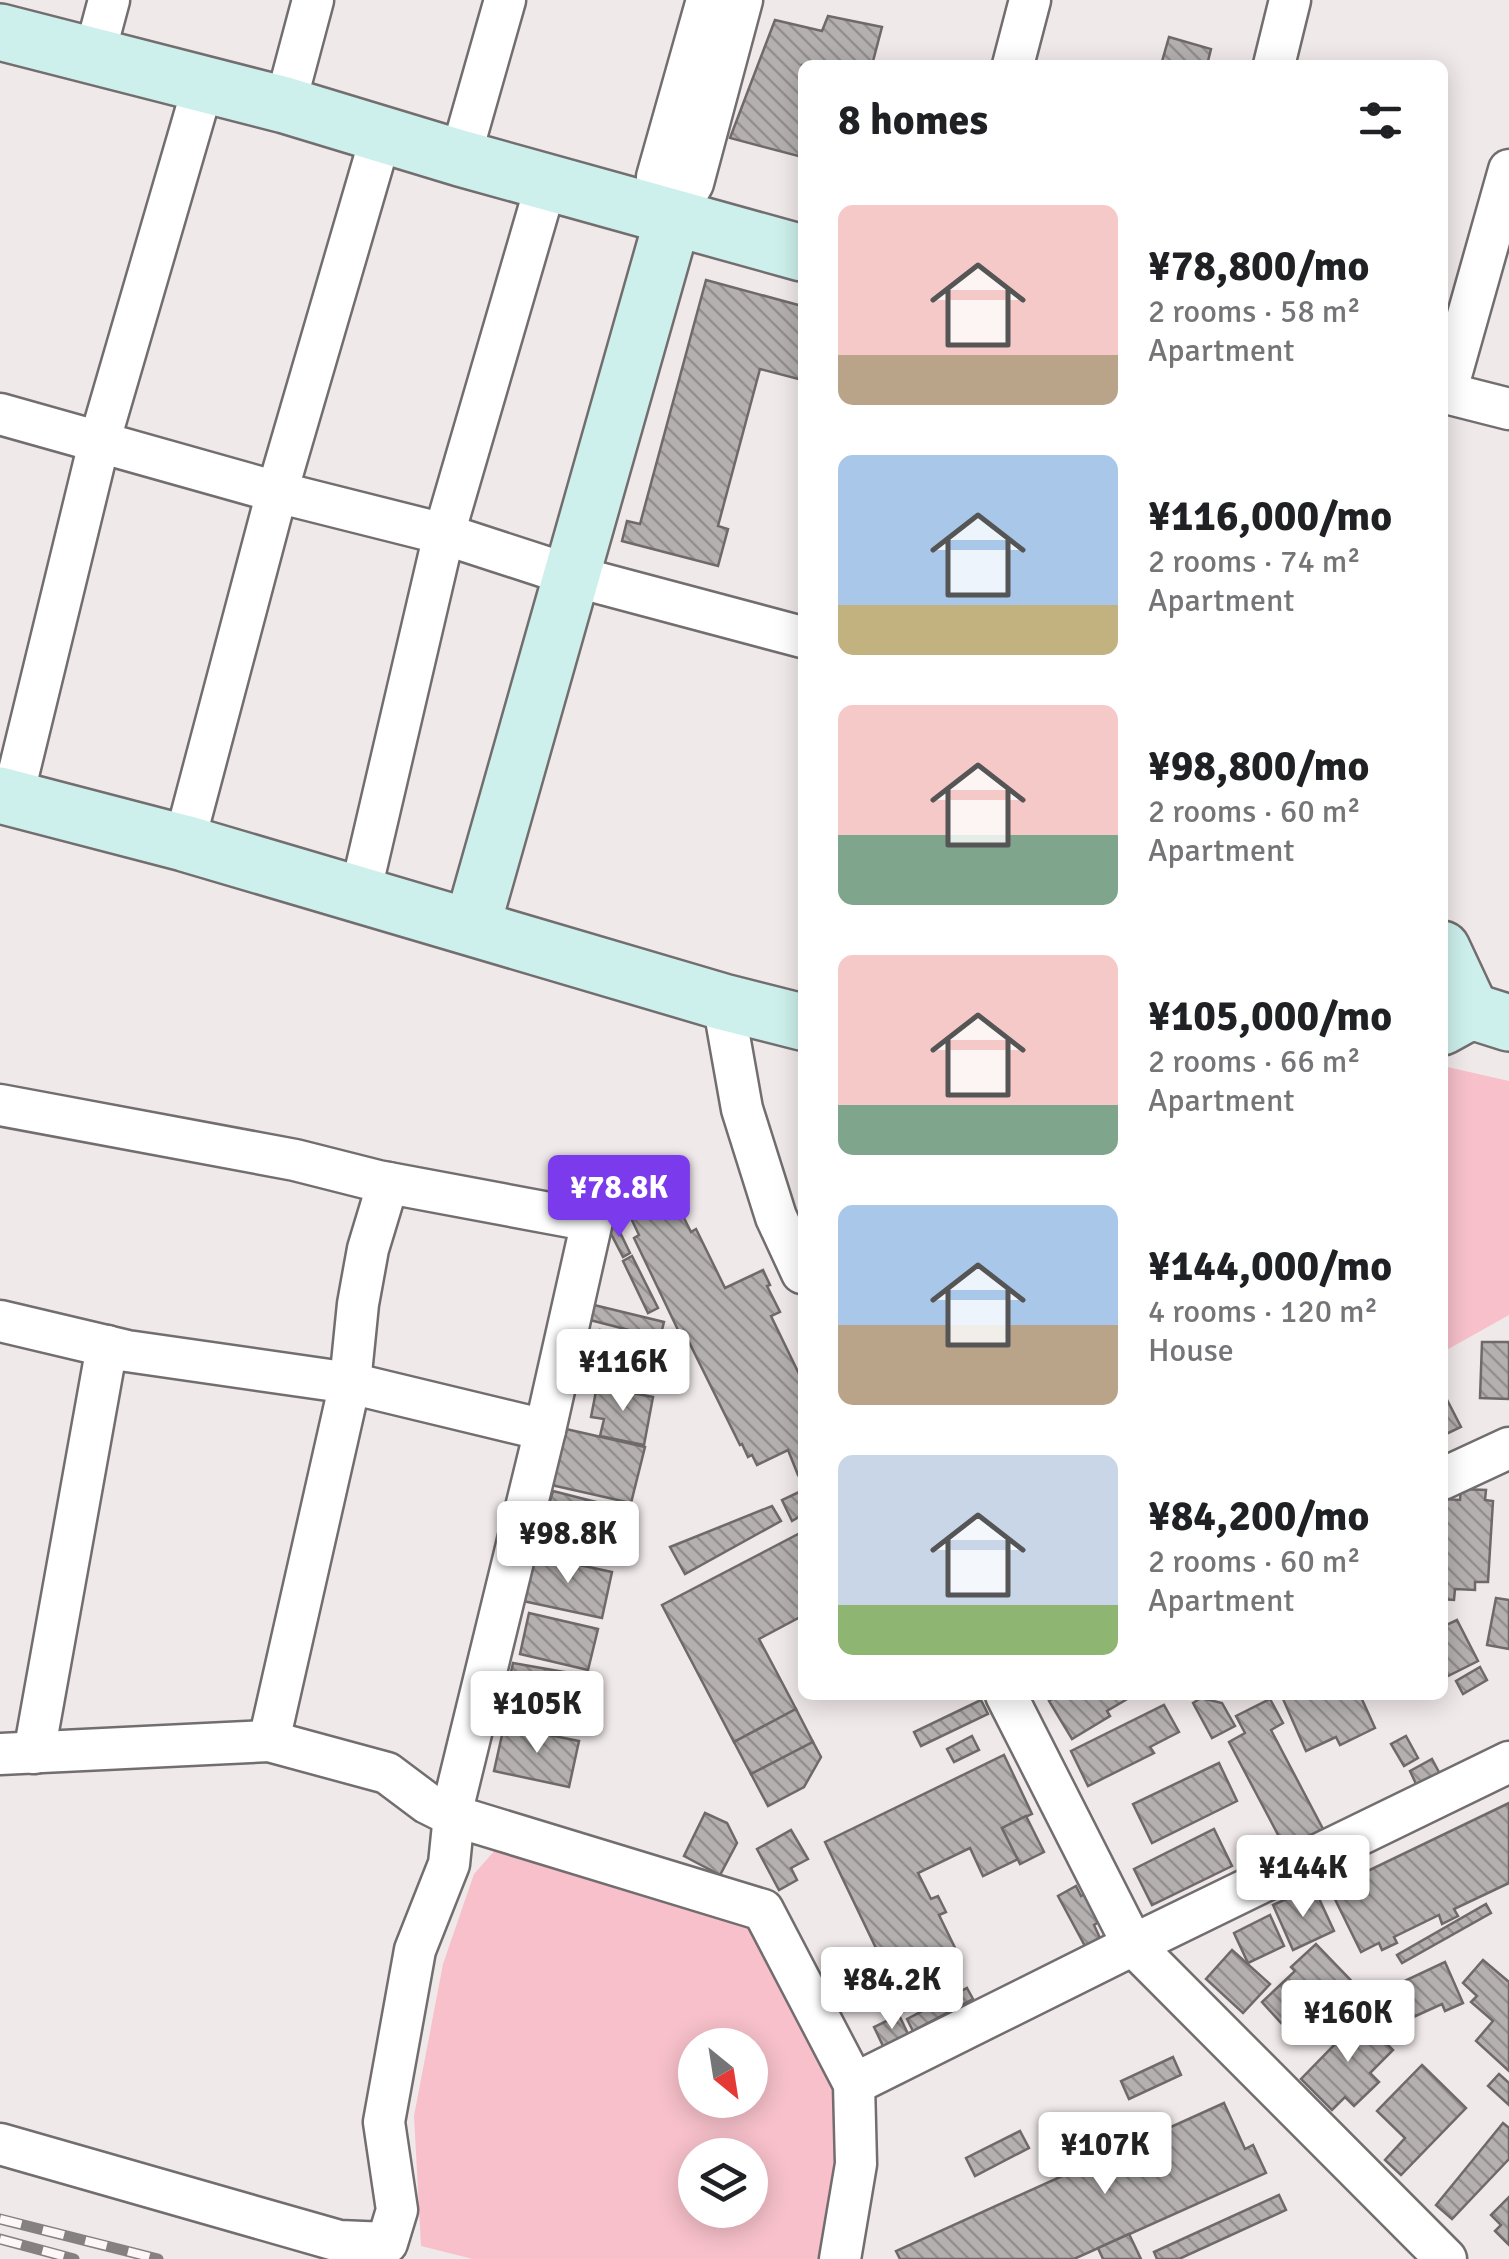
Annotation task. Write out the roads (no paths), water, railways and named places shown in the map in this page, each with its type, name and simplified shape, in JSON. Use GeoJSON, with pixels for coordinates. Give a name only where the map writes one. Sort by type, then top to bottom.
{"type":"FeatureCollection","features":[{"type":"Feature","properties":{"kind":"street"},"geometry":{"type":"LineString","coordinates":[[94,56],[109,0]]}},
{"type":"Feature","properties":{"kind":"street"},"geometry":{"type":"LineString","coordinates":[[285,106],[313,0]]}},
{"type":"Feature","properties":{"kind":"street"},"geometry":{"type":"LineString","coordinates":[[460,158],[505,0]]}},
{"type":"Feature","properties":{"kind":"street"},"geometry":{"type":"LineString","coordinates":[[672,218],[657,177],[707,0]]}},
{"type":"Feature","properties":{"kind":"street"},"geometry":{"type":"LineString","coordinates":[[472,926],[672,218],[693,183],[742,0]]}},
{"type":"Feature","properties":{"kind":"street"},"geometry":{"type":"LineString","coordinates":[[1013,60],[1030,0]]}},
{"type":"Feature","properties":{"kind":"street"},"geometry":{"type":"LineString","coordinates":[[1275,60],[1290,0]]}},
{"type":"Feature","properties":{"kind":"street"},"geometry":{"type":"LineString","coordinates":[[0,32],[285,106],[798,252]]}},
{"type":"Feature","properties":{"kind":"street"},"geometry":{"type":"LineString","coordinates":[[204,84],[99,443],[6,798],[184,844],[798,1021]]}},
{"type":"Feature","properties":{"kind":"street"},"geometry":{"type":"LineString","coordinates":[[184,844],[278,492],[381,136]]}},
{"type":"Feature","properties":{"kind":"street"},"geometry":{"type":"LineString","coordinates":[[1448,378],[1509,170]]}},
{"type":"Feature","properties":{"kind":"street"},"geometry":{"type":"LineString","coordinates":[[360,894],[444,534],[547,181]]}},
{"type":"Feature","properties":{"kind":"street"},"geometry":{"type":"LineString","coordinates":[[1448,393],[1509,410]]}},
{"type":"Feature","properties":{"kind":"street"},"geometry":{"type":"LineString","coordinates":[[0,414],[444,534],[572,576],[798,636]]}},
{"type":"Feature","properties":{"kind":"street"},"geometry":{"type":"LineString","coordinates":[[1448,962],[1474,1020]]}},
{"type":"Feature","properties":{"kind":"street"},"geometry":{"type":"LineString","coordinates":[[724,1002],[742,1109],[776,1217],[798,1264]]}},
{"type":"Feature","properties":{"kind":"street"},"geometry":{"type":"LineString","coordinates":[[0,1105],[592,1221],[546,1430],[451,1815],[449,1864],[415,1950],[384,2122],[396,2210],[387,2243],[339,2240],[0,2144]]}},
{"type":"Feature","properties":{"kind":"street"},"geometry":{"type":"LineString","coordinates":[[269,1741],[350,1383],[368,1249],[388,1182]]}},
{"type":"Feature","properties":{"kind":"street"},"geometry":{"type":"LineString","coordinates":[[0,1322],[107,1346],[350,1383],[546,1430]]}},
{"type":"Feature","properties":{"kind":"street"},"geometry":{"type":"LineString","coordinates":[[107,1346],[17,1754],[269,1741],[387,1773],[427,1803],[451,1815],[763,1910],[854,2084],[856,2164],[840,2259]]}},
{"type":"Feature","properties":{"kind":"street"},"geometry":{"type":"LineString","coordinates":[[1448,1477],[1509,1448]]}},
{"type":"Feature","properties":{"kind":"street"},"geometry":{"type":"LineString","coordinates":[[1009,1700],[1133,1945],[1446,2259]]}},
{"type":"Feature","properties":{"kind":"street"},"geometry":{"type":"LineString","coordinates":[[854,2084],[1509,1762]]}},
{"type":"Feature","properties":{"kind":"railway"},"geometry":{"type":"LineString","coordinates":[[0,2219],[158,2259]]}},
{"type":"Feature","properties":{"kind":"railway"},"geometry":{"type":"LineString","coordinates":[[0,2239],[74,2259]]}}]}
